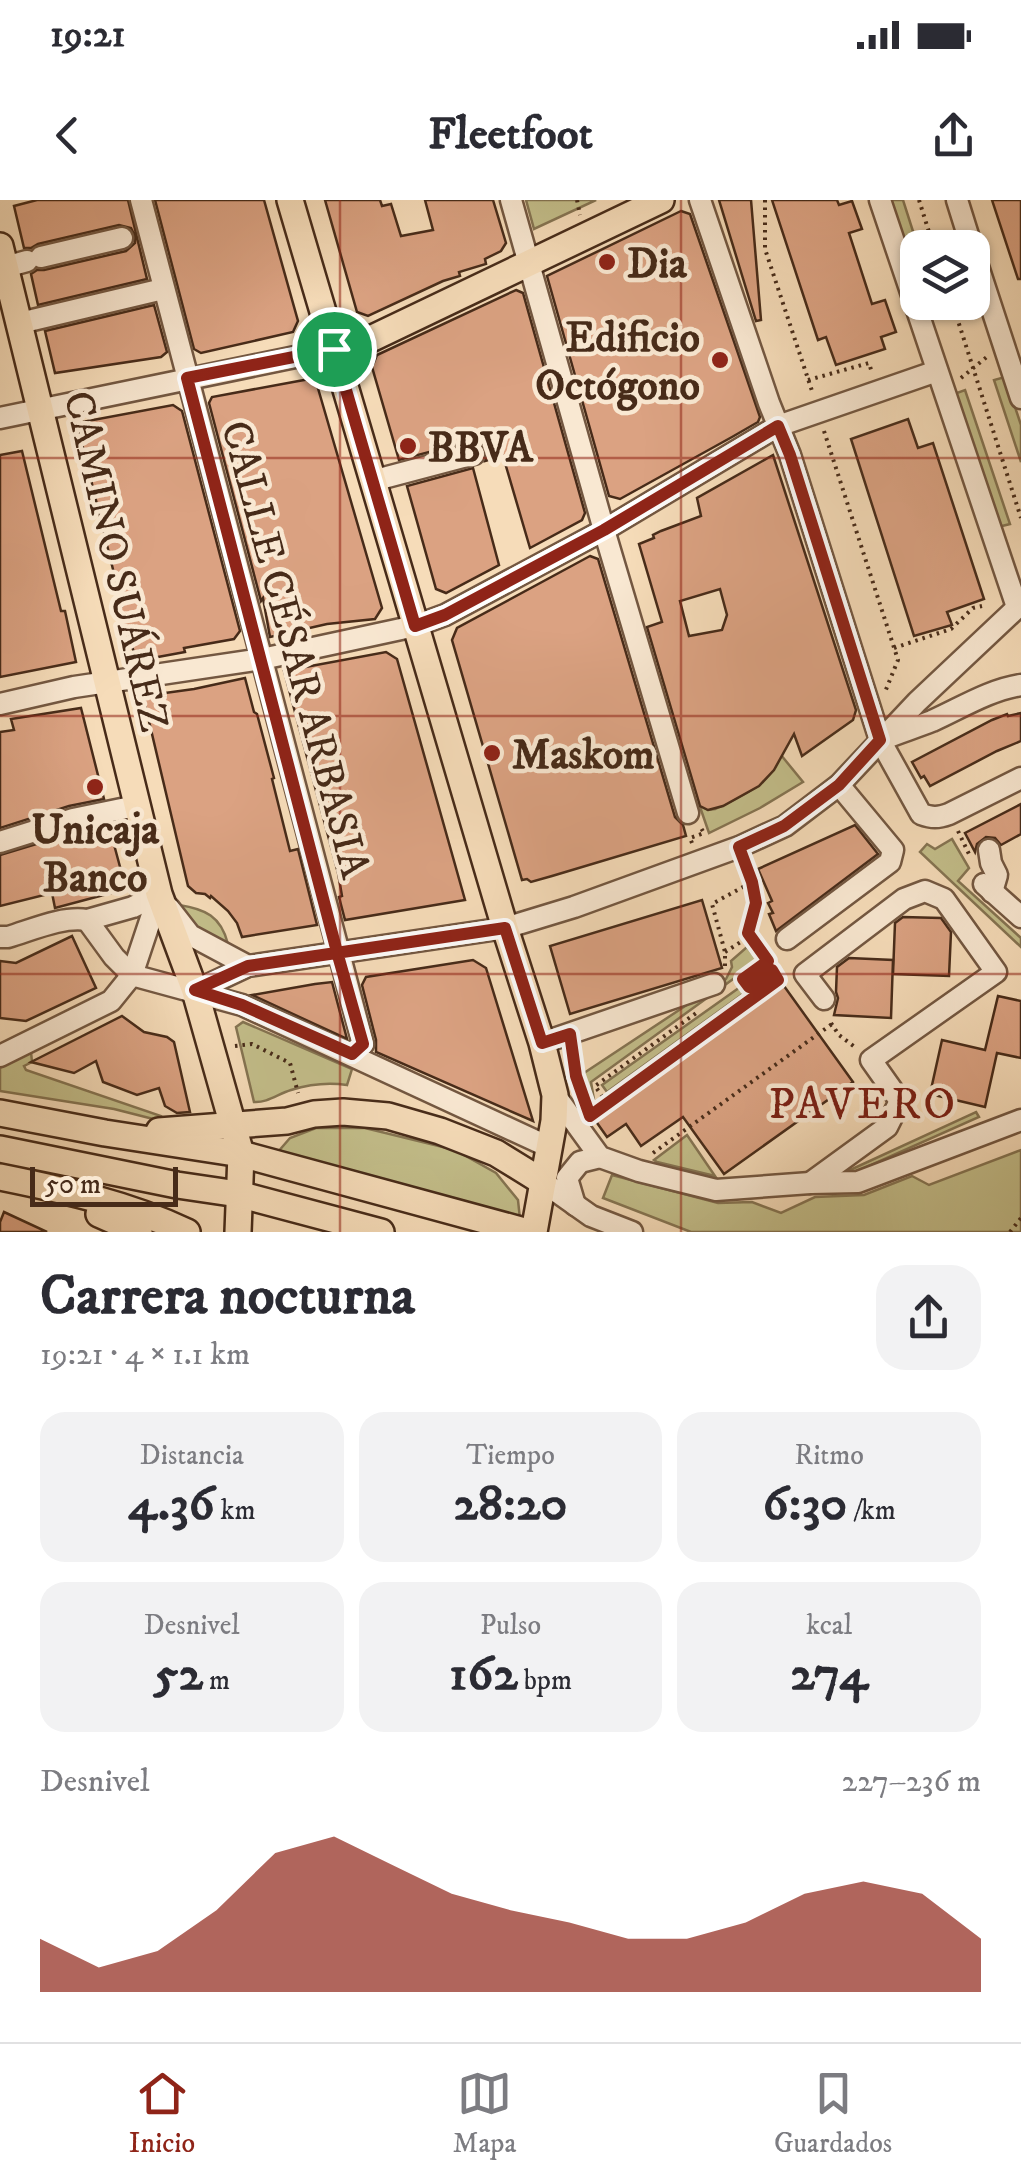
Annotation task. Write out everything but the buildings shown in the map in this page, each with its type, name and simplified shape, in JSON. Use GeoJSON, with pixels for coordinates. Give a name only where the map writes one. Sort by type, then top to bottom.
{"type":"FeatureCollection","features":[{"type":"Feature","properties":{"kind":"main road"},"geometry":{"type":"LineString","coordinates":[[0,1113],[105,1134],[241,1154],[531,1232],[550,1147],[555,1095],[290,200]]}},
{"type":"Feature","properties":{"kind":"main road"},"geometry":{"type":"LineString","coordinates":[[334,349],[364,342],[661,200]]}},
{"type":"Feature","properties":{"kind":"main road","name":"CAMINO SUÁREZ"},"geometry":{"type":"LineString","coordinates":[[18,258],[20,323],[136,806],[158,894],[195,990],[241,1154],[238,1232]]}},
{"type":"Feature","properties":{"kind":"main road"},"geometry":{"type":"LineString","coordinates":[[105,1134],[234,1127],[343,1112],[388,1116],[496,1153],[543,1182]]}},
{"type":"Feature","properties":{"kind":"main road"},"geometry":{"type":"LineString","coordinates":[[0,1149],[238,1194],[381,1232]]}},
{"type":"Feature","properties":{"kind":"main road"},"geometry":{"type":"LineString","coordinates":[[0,1178],[139,1232]]}},
{"type":"Feature","properties":{"kind":"main road"},"geometry":{"type":"LineString","coordinates":[[0,1178],[77,1193],[155,1217],[188,1232]]}},
{"type":"Feature","properties":{"kind":"street","name":"CALLE CÉSAR ARBASIA"},"geometry":{"type":"LineString","coordinates":[[141,200],[136,234],[163,289],[363,1044],[352,1054]]}},
{"type":"Feature","properties":{"kind":"street"},"geometry":{"type":"LineString","coordinates":[[510,200],[604,530],[695,820]]}},
{"type":"Feature","properties":{"kind":"street"},"geometry":{"type":"LineString","coordinates":[[700,200],[790,455],[880,740],[906,787],[921,814],[938,818],[1021,778]]}},
{"type":"Feature","properties":{"kind":"street"},"geometry":{"type":"LineString","coordinates":[[195,990],[248,966],[505,928],[574,908],[739,847],[784,826],[839,785],[1019,606],[880,200]]}},
{"type":"Feature","properties":{"kind":"street"},"geometry":{"type":"LineString","coordinates":[[957,200],[966,230]]}},
{"type":"Feature","properties":{"kind":"street"},"geometry":{"type":"LineString","coordinates":[[18,258],[136,234]]}},
{"type":"Feature","properties":{"kind":"street"},"geometry":{"type":"LineString","coordinates":[[20,323],[163,289]]}},
{"type":"Feature","properties":{"kind":"street"},"geometry":{"type":"LineString","coordinates":[[990,303],[1021,398]]}},
{"type":"Feature","properties":{"kind":"street"},"geometry":{"type":"LineString","coordinates":[[0,418],[334,349]]}},
{"type":"Feature","properties":{"kind":"street"},"geometry":{"type":"LineString","coordinates":[[0,704],[106,682],[262,659],[415,626],[445,615],[604,530],[778,426],[944,378]]}},
{"type":"Feature","properties":{"kind":"street"},"geometry":{"type":"LineString","coordinates":[[372,481],[474,454]]}},
{"type":"Feature","properties":{"kind":"street"},"geometry":{"type":"LineString","coordinates":[[880,740],[1021,685]]}},
{"type":"Feature","properties":{"kind":"street"},"geometry":{"type":"LineString","coordinates":[[787,940],[890,862],[892,850],[839,785]]}},
{"type":"Feature","properties":{"kind":"street"},"geometry":{"type":"LineString","coordinates":[[0,842],[73,819],[136,806]]}},
{"type":"Feature","properties":{"kind":"street"},"geometry":{"type":"LineString","coordinates":[[989,850],[996,875],[988,888],[1021,917]]}},
{"type":"Feature","properties":{"kind":"street"},"geometry":{"type":"LineString","coordinates":[[810,1183],[887,1127],[900,1102],[872,1060],[996,972],[944,899],[925,890],[904,899],[805,974],[824,999]]}},
{"type":"Feature","properties":{"kind":"street"},"geometry":{"type":"LineString","coordinates":[[158,894],[190,935],[248,966]]}},
{"type":"Feature","properties":{"kind":"street"},"geometry":{"type":"LineString","coordinates":[[0,938],[134,907],[158,894]]}},
{"type":"Feature","properties":{"kind":"street"},"geometry":{"type":"LineString","coordinates":[[0,1056],[110,1001],[132,975],[158,894]]}},
{"type":"Feature","properties":{"kind":"street"},"geometry":{"type":"LineString","coordinates":[[87,920],[114,958],[132,975],[242,1005],[550,1147]]}},
{"type":"Feature","properties":{"kind":"street"},"geometry":{"type":"LineString","coordinates":[[542,1043],[714,984]]}},
{"type":"Feature","properties":{"kind":"street"},"geometry":{"type":"LineString","coordinates":[[555,1095],[600,1157]]}},
{"type":"Feature","properties":{"kind":"street"},"geometry":{"type":"LineString","coordinates":[[583,1211],[567,1178],[580,1162],[600,1157],[642,1163],[716,1190],[858,1182],[1021,1120]]}},
{"type":"Feature","properties":{"kind":"street"},"geometry":{"type":"LineString","coordinates":[[543,1182],[583,1211],[632,1232]]}},
{"type":"Feature","properties":{"kind":"path"},"geometry":{"type":"LineString","coordinates":[[764,200],[765,249],[814,399]]}},
{"type":"Feature","properties":{"kind":"path"},"geometry":{"type":"LineString","coordinates":[[919,200],[928,230]]}},
{"type":"Feature","properties":{"kind":"path"},"geometry":{"type":"LineString","coordinates":[[958,320],[1021,518]]}},
{"type":"Feature","properties":{"kind":"path"},"geometry":{"type":"LineString","coordinates":[[944,378],[973,368],[996,350]]}},
{"type":"Feature","properties":{"kind":"path"},"geometry":{"type":"LineString","coordinates":[[808,380],[869,363],[872,373]]}},
{"type":"Feature","properties":{"kind":"path"},"geometry":{"type":"LineString","coordinates":[[824,431],[898,660],[886,691]]}},
{"type":"Feature","properties":{"kind":"path"},"geometry":{"type":"LineString","coordinates":[[894,648],[952,629],[973,608],[982,606]]}},
{"type":"Feature","properties":{"kind":"path"},"geometry":{"type":"LineString","coordinates":[[950,814],[988,888]]}},
{"type":"Feature","properties":{"kind":"path"},"geometry":{"type":"LineString","coordinates":[[690,838],[704,832],[695,820]]}},
{"type":"Feature","properties":{"kind":"path"},"geometry":{"type":"LineString","coordinates":[[590,1116],[778,980],[772,970],[749,987],[743,979],[768,961],[748,933],[756,903],[739,847]]}},
{"type":"Feature","properties":{"kind":"path"},"geometry":{"type":"LineString","coordinates":[[714,984],[725,969],[726,952],[712,904],[752,882]]}},
{"type":"Feature","properties":{"kind":"path"},"geometry":{"type":"LineString","coordinates":[[726,952],[750,936]]}},
{"type":"Feature","properties":{"kind":"path"},"geometry":{"type":"LineString","coordinates":[[607,1103],[596,1086],[699,1011]]}},
{"type":"Feature","properties":{"kind":"path"},"geometry":{"type":"LineString","coordinates":[[642,1163],[650,1151],[653,1154],[831,1023],[840,1035]]}},
{"type":"Feature","properties":{"kind":"path"},"geometry":{"type":"LineString","coordinates":[[570,1034],[576,1076],[586,1102]]}},
{"type":"Feature","properties":{"kind":"path"},"geometry":{"type":"LineString","coordinates":[[234,1046],[252,1044],[290,1063],[298,1093]]}},
{"type":"Feature","properties":{"kind":"path"},"geometry":{"type":"LineString","coordinates":[[1010,1232],[1021,1218]]}},
{"type":"Feature","properties":{"kind":"shaded area"},"geometry":{"type":"Polygon","coordinates":[[[526,200],[596,200],[534,229],[526,200]]]}},
{"type":"Feature","properties":{"kind":"shaded area"},"geometry":{"type":"Polygon","coordinates":[[[890,200],[903,200],[913,230],[900,230],[890,200]]]}},
{"type":"Feature","properties":{"kind":"shaded area"},"geometry":{"type":"Polygon","coordinates":[[[1005,377],[1021,425],[1021,462],[994,380],[1005,377]]]}},
{"type":"Feature","properties":{"kind":"shaded area"},"geometry":{"type":"Polygon","coordinates":[[[965,390],[1010,524],[998,527],[954,394],[965,390]]]}},
{"type":"Feature","properties":{"kind":"shaded area"},"geometry":{"type":"Polygon","coordinates":[[[781,755],[803,782],[709,833],[699,804],[708,810],[715,809],[745,794],[762,782],[781,755]]]}},
{"type":"Feature","properties":{"kind":"shaded area"},"geometry":{"type":"Polygon","coordinates":[[[952,839],[969,868],[958,881],[1021,938],[1021,947],[920,852],[927,844],[935,849],[952,839]]]}},
{"type":"Feature","properties":{"kind":"shaded area"},"geometry":{"type":"Polygon","coordinates":[[[179,905],[211,916],[228,944],[194,927],[179,905]]]}},
{"type":"Feature","properties":{"kind":"shaded area"},"geometry":{"type":"Polygon","coordinates":[[[747,947],[758,961],[591,1082],[594,1100],[590,1103],[581,1075],[726,979],[731,961],[747,947]]]}},
{"type":"Feature","properties":{"kind":"shaded area"},"geometry":{"type":"Polygon","coordinates":[[[743,985],[747,991],[607,1092],[602,1085],[743,985]]]}},
{"type":"Feature","properties":{"kind":"shaded area"},"geometry":{"type":"Polygon","coordinates":[[[243,1022],[352,1069],[347,1085],[312,1085],[254,1102],[236,1027],[243,1022]]]}},
{"type":"Feature","properties":{"kind":"shaded area"},"geometry":{"type":"Polygon","coordinates":[[[31,1052],[32,1062],[24,1066],[26,1070],[161,1116],[169,1123],[114,1109],[0,1091],[0,1068],[31,1052]]]}},
{"type":"Feature","properties":{"kind":"shaded area"},"geometry":{"type":"Polygon","coordinates":[[[976,1112],[979,1117],[851,1174],[850,1170],[976,1112]]]}},
{"type":"Feature","properties":{"kind":"shaded area"},"geometry":{"type":"Polygon","coordinates":[[[316,1128],[365,1128],[455,1150],[496,1173],[518,1200],[520,1219],[277,1153],[290,1138],[316,1128]]]}},
{"type":"Feature","properties":{"kind":"shaded area"},"geometry":{"type":"Polygon","coordinates":[[[687,1135],[715,1176],[654,1160],[687,1135]]]}},
{"type":"Feature","properties":{"kind":"shaded area"},"geometry":{"type":"Polygon","coordinates":[[[1021,1150],[1021,1232],[691,1232],[603,1198],[612,1175],[718,1203],[752,1202],[781,1213],[815,1197],[864,1195],[912,1176],[929,1185],[1021,1150]]]}},
{"type":"Feature","properties":{"kind":"place","name":"Dia"},"geometry":{"type":"Point","coordinates":[607,262]}},
{"type":"Feature","properties":{"kind":"place","name":"Edificio Octógono"},"geometry":{"type":"Point","coordinates":[720,360]}},
{"type":"Feature","properties":{"kind":"place","name":"BBVA"},"geometry":{"type":"Point","coordinates":[408,446]}},
{"type":"Feature","properties":{"kind":"place","name":"Maskom"},"geometry":{"type":"Point","coordinates":[492,753]}},
{"type":"Feature","properties":{"kind":"place","name":"Unicaja Banco"},"geometry":{"type":"Point","coordinates":[95,787]}},
{"type":"Feature","properties":{"kind":"district","name":"PAVERO"},"geometry":{"type":"Point","coordinates":[863,1102]}},
{"type":"Feature","properties":{"kind":"route"},"geometry":{"type":"LineString","coordinates":[[334,349],[187,378],[337,952],[363,1044],[352,1054],[242,1005],[195,990],[248,966],[309,958],[337,952],[505,928],[542,1043],[570,1034],[576,1076],[590,1116],[778,980],[772,970],[749,987],[743,979],[768,961],[748,933],[756,903],[739,847],[784,826],[839,785],[880,740],[790,455],[778,426],[604,530],[445,615],[415,626],[334,349]]}}]}
